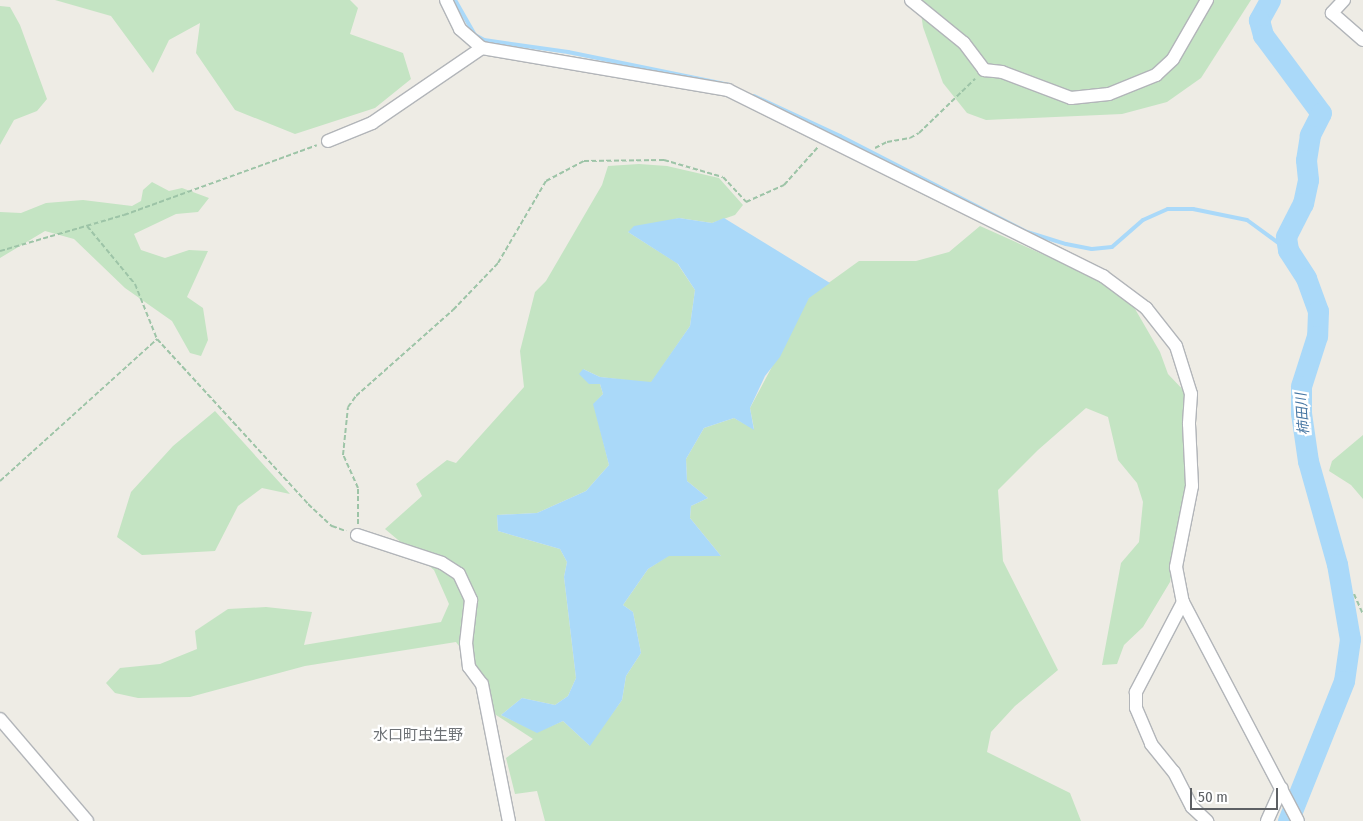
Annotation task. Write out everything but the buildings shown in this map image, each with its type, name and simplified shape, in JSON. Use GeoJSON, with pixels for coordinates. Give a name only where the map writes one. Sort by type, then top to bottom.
{"type":"FeatureCollection","features":[{"type":"Feature","properties":{"kind":"street"},"geometry":{"type":"LineString","coordinates":[[446,0],[460,29],[482,48],[728,90],[1103,276],[1146,308],[1176,346],[1191,394],[1189,424],[1192,486],[1176,567],[1183,602],[1298,820]]}},
{"type":"Feature","properties":{"kind":"street"},"geometry":{"type":"LineString","coordinates":[[911,0],[964,43],[984,70],[1002,72],[1071,98],[1109,94],[1156,75],[1173,59],[1208,0]]}},
{"type":"Feature","properties":{"kind":"street"},"geometry":{"type":"LineString","coordinates":[[1344,0],[1332,13],[1363,40]]}},
{"type":"Feature","properties":{"kind":"street"},"geometry":{"type":"LineString","coordinates":[[328,141],[372,123],[482,48]]}},
{"type":"Feature","properties":{"kind":"street"},"geometry":{"type":"LineString","coordinates":[[357,535],[442,563],[459,574],[471,600],[466,643],[469,667],[482,684],[509,821]]}},
{"type":"Feature","properties":{"kind":"street"},"geometry":{"type":"LineString","coordinates":[[1183,602],[1136,692],[1136,708],[1150,744],[1174,772],[1192,807],[1208,821]]}},
{"type":"Feature","properties":{"kind":"street"},"geometry":{"type":"LineString","coordinates":[[0,719],[88,821]]}},
{"type":"Feature","properties":{"kind":"street"},"geometry":{"type":"LineString","coordinates":[[1267,821],[1284,793]]}},
{"type":"Feature","properties":{"kind":"path"},"geometry":{"type":"LineString","coordinates":[[875,149],[887,142],[910,138],[919,133],[984,70]]}},
{"type":"Feature","properties":{"kind":"path"},"geometry":{"type":"LineString","coordinates":[[87,226],[135,284],[157,339],[308,504],[332,526],[357,535],[358,488],[343,455],[348,407],[356,396],[453,310],[498,263],[546,181],[584,161],[664,160],[723,177],[746,202],[784,185],[818,150],[821,135]]}},
{"type":"Feature","properties":{"kind":"path"},"geometry":{"type":"LineString","coordinates":[[0,251],[87,226],[328,141]]}},
{"type":"Feature","properties":{"kind":"path"},"geometry":{"type":"LineString","coordinates":[[0,482],[157,339]]}},
{"type":"Feature","properties":{"kind":"path"},"geometry":{"type":"LineString","coordinates":[[1354,594],[1363,614]]}},
{"type":"Feature","properties":{"kind":"green space"},"geometry":{"type":"Polygon","coordinates":[[[55,0],[350,0],[358,8],[350,34],[403,53],[411,79],[375,108],[295,134],[235,110],[196,53],[200,23],[169,40],[153,73],[111,16],[55,0]]]}},
{"type":"Feature","properties":{"kind":"green space"},"geometry":{"type":"Polygon","coordinates":[[[919,0],[1251,0],[1201,78],[1167,102],[1122,114],[986,120],[967,113],[943,83],[923,27],[919,0]]]}},
{"type":"Feature","properties":{"kind":"green space"},"geometry":{"type":"Polygon","coordinates":[[[0,6],[10,7],[20,25],[47,99],[37,111],[14,120],[0,145],[0,6]]]}},
{"type":"Feature","properties":{"kind":"green space"},"geometry":{"type":"Polygon","coordinates":[[[639,164],[667,166],[719,178],[743,205],[735,215],[712,223],[679,218],[628,232],[677,263],[695,290],[690,326],[651,383],[600,377],[583,369],[600,384],[603,394],[594,404],[609,465],[586,491],[537,513],[497,515],[498,531],[560,549],[567,562],[564,577],[576,678],[568,696],[555,705],[522,698],[501,715],[537,732],[563,721],[589,745],[622,700],[626,676],[641,653],[633,612],[623,605],[648,569],[668,556],[721,556],[690,518],[691,506],[708,498],[687,481],[686,459],[704,428],[734,418],[754,429],[750,408],[809,297],[859,261],[916,261],[949,252],[980,226],[1100,280],[1131,302],[1160,352],[1168,374],[1186,393],[1187,496],[1170,582],[1143,627],[1124,645],[1117,664],[1102,665],[1121,563],[1139,542],[1143,502],[1137,483],[1118,460],[1108,417],[1086,408],[1038,450],[998,490],[1003,561],[1058,670],[1015,706],[991,732],[987,752],[1070,793],[1081,821],[545,821],[537,791],[515,794],[506,758],[533,739],[493,713],[482,677],[456,642],[305,666],[190,697],[138,698],[115,693],[106,683],[120,668],[160,664],[197,649],[195,631],[228,609],[266,607],[312,612],[304,645],[441,622],[449,604],[434,570],[385,529],[422,496],[416,484],[447,460],[456,463],[524,387],[520,351],[535,292],[546,281],[602,185],[608,166],[639,164]]]}},
{"type":"Feature","properties":{"kind":"green space"},"geometry":{"type":"Polygon","coordinates":[[[152,182],[169,191],[182,188],[209,198],[198,212],[176,214],[134,234],[141,250],[165,258],[189,250],[208,251],[187,297],[203,308],[208,340],[201,356],[190,353],[172,321],[125,288],[74,239],[45,231],[0,258],[0,212],[21,213],[46,203],[83,200],[132,206],[141,201],[143,190],[152,182]]]}},
{"type":"Feature","properties":{"kind":"green space"},"geometry":{"type":"Polygon","coordinates":[[[215,411],[290,494],[262,488],[238,506],[215,551],[142,555],[117,537],[131,492],[173,446],[215,411]]]}},
{"type":"Feature","properties":{"kind":"green space"},"geometry":{"type":"Polygon","coordinates":[[[1363,435],[1363,499],[1351,485],[1329,471],[1332,461],[1363,435]]]}},
{"type":"Feature","properties":{"kind":"water"},"geometry":{"type":"Polygon","coordinates":[[[679,218],[712,223],[724,218],[830,283],[809,298],[780,357],[765,376],[750,408],[754,430],[734,418],[704,428],[686,459],[687,481],[708,498],[691,506],[690,518],[721,556],[669,556],[648,569],[623,605],[633,612],[641,653],[626,676],[622,700],[590,746],[563,721],[537,733],[501,715],[522,698],[555,705],[568,696],[576,678],[564,577],[567,562],[560,549],[498,531],[497,515],[537,513],[586,491],[609,465],[593,404],[603,394],[600,384],[589,384],[579,374],[583,369],[600,377],[651,382],[690,326],[695,290],[678,264],[628,232],[634,226],[679,218]]]}},
{"type":"Feature","properties":{"kind":"waterway"},"geometry":{"type":"LineString","coordinates":[[455,0],[475,35],[484,40],[568,52],[730,85]]}},
{"type":"Feature","properties":{"kind":"waterway","name":"柿田川"},"geometry":{"type":"LineString","coordinates":[[1270,0],[1259,20],[1263,35],[1321,113],[1310,135],[1306,160],[1308,180],[1303,203],[1286,237],[1288,250],[1306,278],[1318,311],[1317,336],[1301,386],[1301,413],[1308,461],[1337,564],[1350,639],[1344,681],[1288,821]]}},
{"type":"Feature","properties":{"kind":"waterway"},"geometry":{"type":"LineString","coordinates":[[754,96],[840,136],[1027,232],[1066,244],[1092,249],[1112,247],[1143,220],[1168,209],[1193,209],[1247,220],[1288,250]]}},
{"type":"Feature","properties":{"kind":"district","name":"水口町虫生野"},"geometry":{"type":"Point","coordinates":[418,736]}}]}
